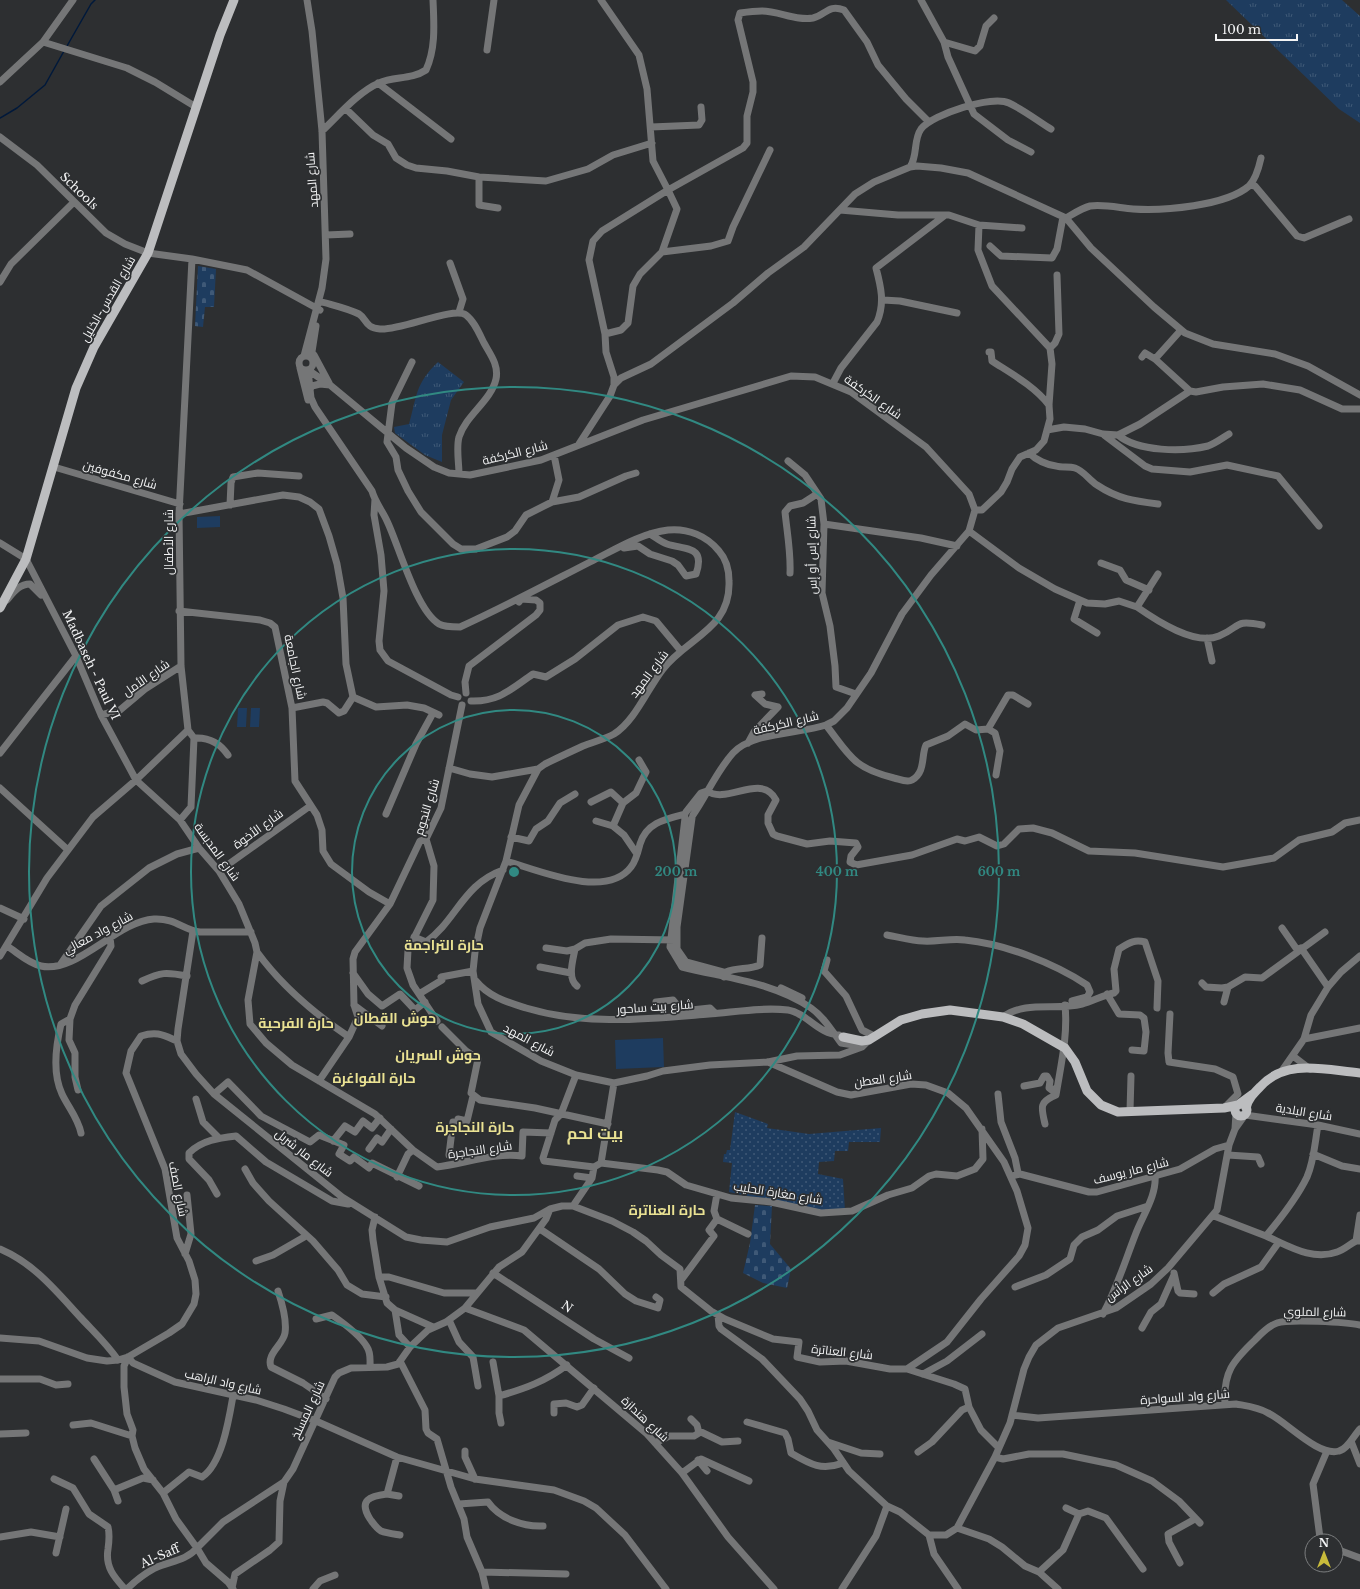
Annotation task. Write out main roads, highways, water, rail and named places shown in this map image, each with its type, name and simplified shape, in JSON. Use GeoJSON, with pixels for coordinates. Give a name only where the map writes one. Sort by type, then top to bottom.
{"type":"FeatureCollection","features":[{"type":"Feature","properties":{"kind":"main road","name":"شارع القدس-الخليل"},"geometry":{"type":"LineString","coordinates":[[0,608],[26,559],[76,388],[90,354],[148,254],[220,34],[234,0]]}},
{"type":"Feature","properties":{"kind":"main road"},"geometry":{"type":"LineString","coordinates":[[841,1038],[868,1041],[901,1020],[922,1014],[950,1010],[1003,1017],[1023,1024],[1065,1048],[1075,1062],[1087,1091],[1101,1106],[1118,1112],[1224,1108],[1240,1112]]}},
{"type":"Feature","properties":{"kind":"main road"},"geometry":{"type":"LineString","coordinates":[[1240,1112],[1253,1094],[1269,1077],[1281,1072],[1296,1068],[1360,1073]]}},
{"type":"Feature","properties":{"kind":"main road"},"geometry":{"type":"LineString","coordinates":[[1207,1109],[1240,1112]]}},
{"type":"Feature","properties":{"kind":"waterway"},"geometry":{"type":"LineString","coordinates":[[67,46],[91,4],[95,0]]}},
{"type":"Feature","properties":{"kind":"waterway"},"geometry":{"type":"LineString","coordinates":[[0,118],[17,108],[45,85],[64,51]]}},
{"type":"Feature","properties":{"kind":"district","name":"حارة التراجمة"},"geometry":{"type":"Point","coordinates":[444,945]}},
{"type":"Feature","properties":{"kind":"district","name":"حوش القطان"},"geometry":{"type":"Point","coordinates":[395,1018]}},
{"type":"Feature","properties":{"kind":"district","name":"حارة الفرحية"},"geometry":{"type":"Point","coordinates":[296,1023]}},
{"type":"Feature","properties":{"kind":"district","name":"حوش السريان"},"geometry":{"type":"Point","coordinates":[438,1055]}},
{"type":"Feature","properties":{"kind":"district","name":"حارة الفواغرة"},"geometry":{"type":"Point","coordinates":[374,1078]}},
{"type":"Feature","properties":{"kind":"district","name":"حارة النجاجرة"},"geometry":{"type":"Point","coordinates":[475,1127]}},
{"type":"Feature","properties":{"kind":"district","name":"بيت لحم"},"geometry":{"type":"Point","coordinates":[595,1133]}},
{"type":"Feature","properties":{"kind":"district","name":"حارة العناترة"},"geometry":{"type":"Point","coordinates":[667,1210]}}]}
